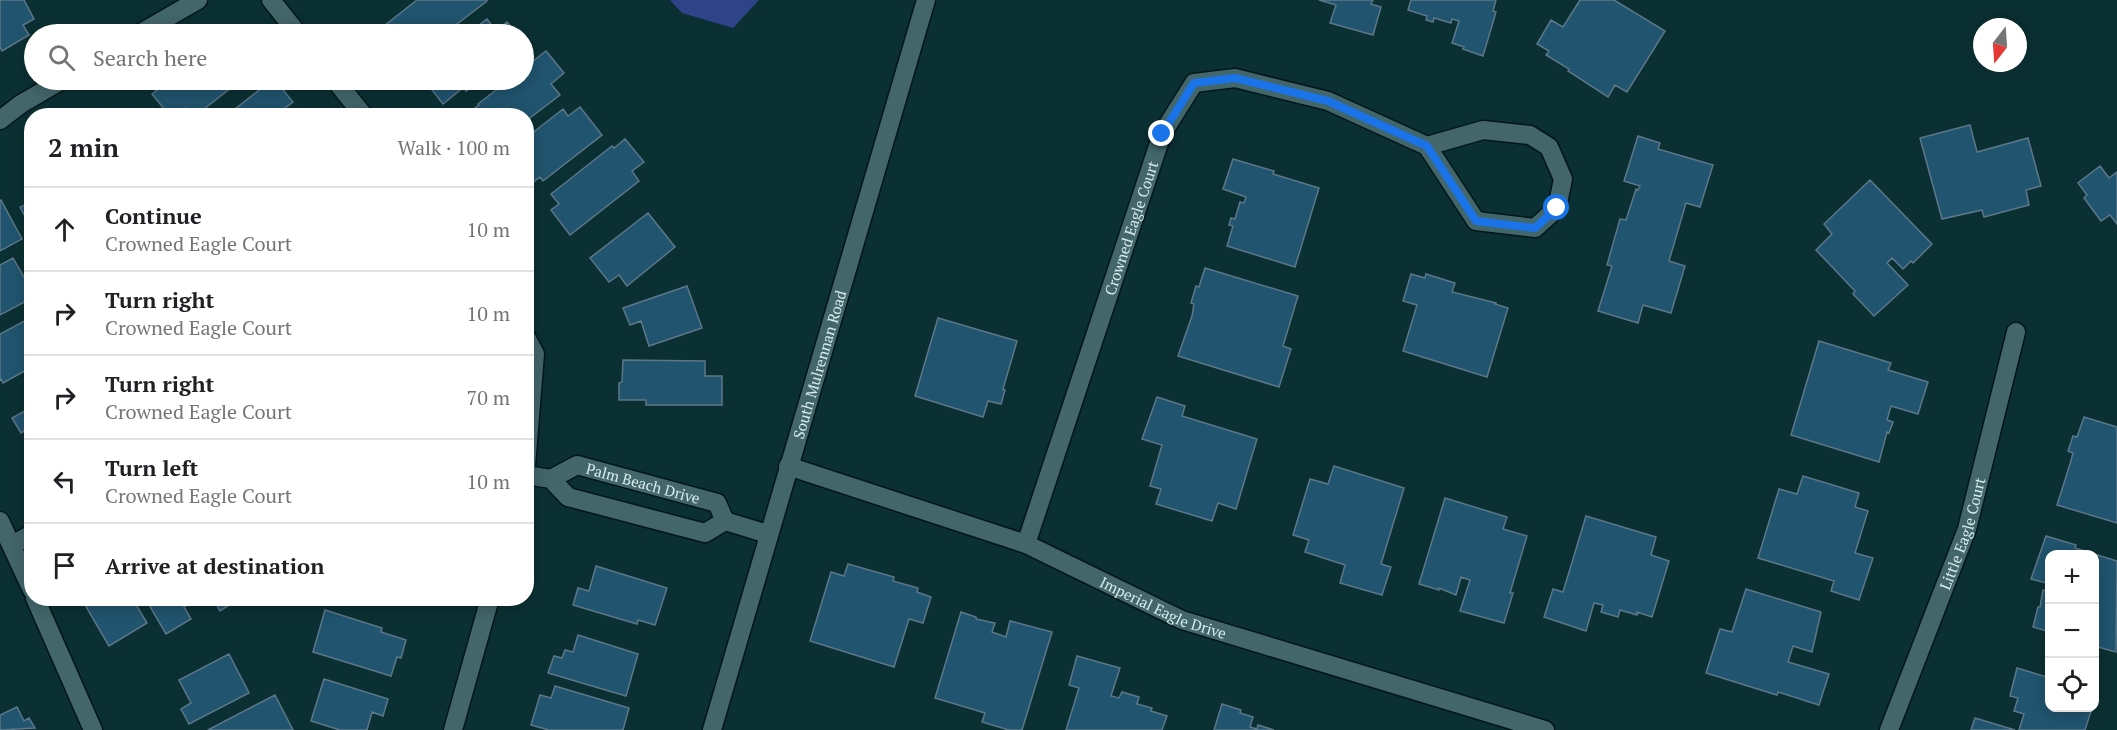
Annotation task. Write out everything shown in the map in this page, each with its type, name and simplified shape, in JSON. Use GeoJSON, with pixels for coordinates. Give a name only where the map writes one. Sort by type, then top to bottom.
{"type":"FeatureCollection","features":[{"type":"Feature","properties":{"kind":"street"},"geometry":{"type":"LineString","coordinates":[[156,24],[198,0]]}},
{"type":"Feature","properties":{"kind":"street"},"geometry":{"type":"LineString","coordinates":[[271,0],[290,24]]}},
{"type":"Feature","properties":{"kind":"street","name":"South Mulrennan Road"},"geometry":{"type":"LineString","coordinates":[[712,730],[926,0]]}},
{"type":"Feature","properties":{"kind":"street","name":"Crowned Eagle Court"},"geometry":{"type":"LineString","coordinates":[[1026,544],[1162,134],[1194,83],[1235,78],[1328,101],[1427,146]]}},
{"type":"Feature","properties":{"kind":"street"},"geometry":{"type":"LineString","coordinates":[[0,120],[45,90]]}},
{"type":"Feature","properties":{"kind":"street"},"geometry":{"type":"LineString","coordinates":[[343,90],[358,108]]}},
{"type":"Feature","properties":{"kind":"street"},"geometry":{"type":"LineString","coordinates":[[1483,130],[1530,135],[1549,147],[1563,179],[1557,208],[1535,228],[1476,221],[1427,146],[1483,130]]}},
{"type":"Feature","properties":{"kind":"street","name":"Little Eagle Court"},"geometry":{"type":"LineString","coordinates":[[1889,730],[1967,529],[2016,332]]}},
{"type":"Feature","properties":{"kind":"street","name":"Palm Beach Drive"},"geometry":{"type":"LineString","coordinates":[[551,479],[577,465],[717,503],[725,521]]}},
{"type":"Feature","properties":{"kind":"street","name":"Imperial Eagle Drive"},"geometry":{"type":"LineString","coordinates":[[788,466],[1026,544],[1182,620],[1545,730]]}},
{"type":"Feature","properties":{"kind":"street"},"geometry":{"type":"LineString","coordinates":[[534,476],[551,479],[568,497],[705,532],[725,521],[768,534]]}},
{"type":"Feature","properties":{"kind":"street"},"geometry":{"type":"LineString","coordinates":[[0,521],[24,572]]}},
{"type":"Feature","properties":{"kind":"street"},"geometry":{"type":"LineString","coordinates":[[12,545],[24,538]]}},
{"type":"Feature","properties":{"kind":"street"},"geometry":{"type":"LineString","coordinates":[[39,606],[93,730]]}},
{"type":"Feature","properties":{"kind":"street"},"geometry":{"type":"LineString","coordinates":[[453,730],[488,606]]}},
{"type":"Feature","properties":{"kind":"water"},"geometry":{"type":"Polygon","coordinates":[[[670,0],[759,0],[733,28],[682,13],[670,0]]]}},
{"type":"Feature","properties":{"kind":"building"},"geometry":{"type":"Polygon","coordinates":[[[0,0],[24,0],[34,19],[23,25],[24,38],[2,51],[0,47],[0,0]]]}},
{"type":"Feature","properties":{"kind":"building"},"geometry":{"type":"Polygon","coordinates":[[[417,0],[487,1],[457,24],[387,24],[417,0]]]}},
{"type":"Feature","properties":{"kind":"building"},"geometry":{"type":"Polygon","coordinates":[[[1319,0],[1373,0],[1371,4],[1381,7],[1373,35],[1330,23],[1336,5],[1319,0]]]}},
{"type":"Feature","properties":{"kind":"building"},"geometry":{"type":"Polygon","coordinates":[[[1411,0],[1496,0],[1493,11],[1496,12],[1483,56],[1452,43],[1459,21],[1452,19],[1451,23],[1434,18],[1433,22],[1426,20],[1427,16],[1408,10],[1411,0]]]}},
{"type":"Feature","properties":{"kind":"building"},"geometry":{"type":"Polygon","coordinates":[[[1580,0],[1614,0],[1665,31],[1627,92],[1615,85],[1608,97],[1546,55],[1549,51],[1537,44],[1551,20],[1563,27],[1580,0]]]}},
{"type":"Feature","properties":{"kind":"building"},"geometry":{"type":"Polygon","coordinates":[[[487,19],[491,24],[480,24],[487,19]]]}},
{"type":"Feature","properties":{"kind":"building"},"geometry":{"type":"Polygon","coordinates":[[[546,51],[564,73],[551,84],[560,95],[534,115],[534,108],[475,108],[496,90],[534,90],[534,60],[546,51]]]}},
{"type":"Feature","properties":{"kind":"building"},"geometry":{"type":"Polygon","coordinates":[[[157,90],[228,90],[205,108],[163,108],[152,94],[157,90]]]}},
{"type":"Feature","properties":{"kind":"building"},"geometry":{"type":"Polygon","coordinates":[[[259,90],[283,90],[293,102],[285,108],[236,108],[259,90]]]}},
{"type":"Feature","properties":{"kind":"building"},"geometry":{"type":"Polygon","coordinates":[[[432,90],[460,90],[443,104],[432,90]]]}},
{"type":"Feature","properties":{"kind":"building"},"geometry":{"type":"Polygon","coordinates":[[[580,107],[602,135],[543,181],[540,177],[534,182],[534,132],[563,109],[568,116],[580,107]]]}},
{"type":"Feature","properties":{"kind":"building"},"geometry":{"type":"Polygon","coordinates":[[[1970,125],[1977,152],[2028,138],[2041,186],[2026,190],[2029,205],[1984,217],[1982,210],[1942,219],[1920,138],[1970,125]]]}},
{"type":"Feature","properties":{"kind":"building"},"geometry":{"type":"Polygon","coordinates":[[[1638,136],[1660,143],[1658,149],[1713,165],[1700,207],[1686,203],[1669,261],[1685,266],[1671,313],[1643,305],[1638,323],[1598,311],[1612,266],[1607,265],[1620,219],[1626,220],[1636,189],[1638,190],[1640,186],[1624,181],[1638,136]]]}},
{"type":"Feature","properties":{"kind":"building"},"geometry":{"type":"Polygon","coordinates":[[[625,139],[644,162],[632,171],[639,181],[570,235],[551,210],[559,204],[551,194],[612,146],[614,148],[625,139]]]}},
{"type":"Feature","properties":{"kind":"building"},"geometry":{"type":"Polygon","coordinates":[[[1233,159],[1319,188],[1295,267],[1227,246],[1233,226],[1229,225],[1231,218],[1235,219],[1240,202],[1244,203],[1246,197],[1223,189],[1233,159]]]}},
{"type":"Feature","properties":{"kind":"building"},"geometry":{"type":"Polygon","coordinates":[[[2100,166],[2109,178],[2117,172],[2117,224],[2110,215],[2101,221],[2084,198],[2087,195],[2078,183],[2100,166]]]}},
{"type":"Feature","properties":{"kind":"building"},"geometry":{"type":"Polygon","coordinates":[[[1870,180],[1932,244],[1913,263],[1911,261],[1903,269],[1892,258],[1887,263],[1908,285],[1874,316],[1853,294],[1855,291],[1816,250],[1832,234],[1824,224],[1870,180]]]}},
{"type":"Feature","properties":{"kind":"building"},"geometry":{"type":"Polygon","coordinates":[[[0,201],[22,239],[0,251],[0,201]]]}},
{"type":"Feature","properties":{"kind":"building"},"geometry":{"type":"Polygon","coordinates":[[[648,213],[675,247],[627,286],[619,275],[609,282],[590,258],[648,213]]]}},
{"type":"Feature","properties":{"kind":"building"},"geometry":{"type":"Polygon","coordinates":[[[13,258],[24,277],[24,302],[0,315],[0,265],[13,258]]]}},
{"type":"Feature","properties":{"kind":"building"},"geometry":{"type":"Polygon","coordinates":[[[1205,268],[1298,296],[1283,346],[1291,349],[1279,387],[1178,356],[1192,316],[1194,304],[1191,303],[1196,286],[1199,287],[1205,268]]]}},
{"type":"Feature","properties":{"kind":"building"},"geometry":{"type":"Polygon","coordinates":[[[1411,274],[1425,278],[1426,274],[1455,283],[1452,292],[1508,308],[1487,377],[1403,351],[1417,305],[1403,301],[1411,274]]]}},
{"type":"Feature","properties":{"kind":"building"},"geometry":{"type":"Polygon","coordinates":[[[687,286],[702,328],[649,346],[641,321],[630,325],[623,308],[687,286]]]}},
{"type":"Feature","properties":{"kind":"building"},"geometry":{"type":"Polygon","coordinates":[[[938,318],[1017,341],[1001,404],[988,401],[983,417],[915,396],[938,318]]]}},
{"type":"Feature","properties":{"kind":"building"},"geometry":{"type":"Polygon","coordinates":[[[24,321],[24,371],[3,383],[0,380],[0,334],[24,321]]]}},
{"type":"Feature","properties":{"kind":"building"},"geometry":{"type":"Polygon","coordinates":[[[1819,341],[1891,363],[1888,370],[1928,382],[1918,414],[1891,406],[1887,420],[1893,422],[1889,433],[1887,432],[1879,462],[1791,435],[1819,341]]]}},
{"type":"Feature","properties":{"kind":"building"},"geometry":{"type":"Polygon","coordinates":[[[623,360],[705,361],[705,376],[722,376],[722,405],[646,405],[646,400],[619,400],[623,360]]]}},
{"type":"Feature","properties":{"kind":"building"},"geometry":{"type":"Polygon","coordinates":[[[1157,397],[1185,406],[1182,416],[1257,439],[1236,509],[1218,503],[1212,521],[1156,504],[1161,489],[1150,486],[1162,445],[1142,439],[1157,397]]]}},
{"type":"Feature","properties":{"kind":"building"},"geometry":{"type":"Polygon","coordinates":[[[24,411],[24,431],[21,433],[12,418],[24,411]]]}},
{"type":"Feature","properties":{"kind":"building"},"geometry":{"type":"Polygon","coordinates":[[[2084,417],[2117,427],[2117,523],[2057,505],[2073,453],[2068,451],[2073,436],[2077,437],[2084,417]]]}},
{"type":"Feature","properties":{"kind":"building"},"geometry":{"type":"Polygon","coordinates":[[[1334,466],[1404,488],[1381,564],[1391,567],[1382,595],[1340,583],[1345,565],[1305,552],[1309,540],[1293,535],[1310,479],[1328,484],[1334,466]]]}},
{"type":"Feature","properties":{"kind":"building"},"geometry":{"type":"Polygon","coordinates":[[[1803,476],[1859,493],[1855,507],[1868,511],[1855,553],[1873,558],[1859,600],[1831,591],[1834,581],[1758,558],[1779,489],[1797,494],[1803,476]]]}},
{"type":"Feature","properties":{"kind":"building"},"geometry":{"type":"Polygon","coordinates":[[[1445,498],[1507,517],[1503,529],[1527,536],[1510,593],[1513,593],[1504,623],[1460,611],[1470,580],[1461,577],[1456,595],[1439,588],[1439,590],[1419,584],[1445,498]]]}},
{"type":"Feature","properties":{"kind":"building"},"geometry":{"type":"Polygon","coordinates":[[[1586,516],[1656,537],[1651,555],[1669,561],[1652,617],[1620,610],[1618,617],[1601,612],[1603,605],[1594,603],[1586,631],[1544,617],[1553,589],[1563,592],[1586,516]]]}},
{"type":"Feature","properties":{"kind":"building"},"geometry":{"type":"Polygon","coordinates":[[[2046,536],[2076,545],[2075,548],[2081,550],[2045,550],[2045,583],[2031,579],[2046,536]]]}},
{"type":"Feature","properties":{"kind":"building"},"geometry":{"type":"Polygon","coordinates":[[[2099,555],[2117,561],[2116,652],[2099,647],[2099,555]]]}},
{"type":"Feature","properties":{"kind":"building"},"geometry":{"type":"Polygon","coordinates":[[[848,564],[894,577],[893,581],[918,588],[917,592],[931,597],[923,623],[909,619],[894,667],[810,641],[831,572],[844,576],[848,564]]]}},
{"type":"Feature","properties":{"kind":"building"},"geometry":{"type":"Polygon","coordinates":[[[596,566],[667,588],[655,625],[638,620],[637,624],[573,605],[578,588],[589,591],[596,566]]]}},
{"type":"Feature","properties":{"kind":"building"},"geometry":{"type":"Polygon","coordinates":[[[1746,589],[1821,612],[1812,652],[1793,646],[1788,662],[1829,674],[1819,705],[1778,692],[1777,695],[1706,673],[1720,629],[1732,632],[1746,589]]]}},
{"type":"Feature","properties":{"kind":"building"},"geometry":{"type":"Polygon","coordinates":[[[2043,590],[2045,591],[2045,631],[2033,627],[2038,607],[2040,607],[2043,590]]]}},
{"type":"Feature","properties":{"kind":"building"},"geometry":{"type":"Polygon","coordinates":[[[86,606],[137,606],[147,623],[109,646],[86,606]]]}},
{"type":"Feature","properties":{"kind":"building"},"geometry":{"type":"Polygon","coordinates":[[[150,606],[186,606],[184,607],[191,619],[166,634],[150,606]]]}},
{"type":"Feature","properties":{"kind":"building"},"geometry":{"type":"Polygon","coordinates":[[[217,606],[228,606],[220,611],[217,606]]]}},
{"type":"Feature","properties":{"kind":"building"},"geometry":{"type":"Polygon","coordinates":[[[325,610],[382,628],[381,632],[406,640],[401,658],[397,657],[391,676],[313,652],[325,610]]]}},
{"type":"Feature","properties":{"kind":"building"},"geometry":{"type":"Polygon","coordinates":[[[961,612],[976,617],[976,619],[995,623],[992,632],[1006,637],[1010,621],[1052,632],[1022,730],[1009,730],[982,722],[985,713],[935,698],[961,612]]]}},
{"type":"Feature","properties":{"kind":"building"},"geometry":{"type":"Polygon","coordinates":[[[578,635],[638,654],[626,696],[548,673],[554,656],[562,658],[565,650],[573,652],[578,635]]]}},
{"type":"Feature","properties":{"kind":"building"},"geometry":{"type":"Polygon","coordinates":[[[229,654],[249,693],[189,724],[181,709],[191,703],[179,680],[229,654]]]}},
{"type":"Feature","properties":{"kind":"building"},"geometry":{"type":"Polygon","coordinates":[[[1077,656],[1120,668],[1111,696],[1119,698],[1122,692],[1139,697],[1137,704],[1152,708],[1151,711],[1167,716],[1162,730],[1066,730],[1079,688],[1069,685],[1077,656]]]}},
{"type":"Feature","properties":{"kind":"building"},"geometry":{"type":"Polygon","coordinates":[[[2017,668],[2045,676],[2045,712],[2091,712],[2085,730],[2019,730],[2024,714],[2014,711],[2018,698],[2010,696],[2017,668]]]}},
{"type":"Feature","properties":{"kind":"building"},"geometry":{"type":"Polygon","coordinates":[[[324,679],[388,699],[383,716],[372,712],[367,730],[340,730],[311,721],[324,679]]]}},
{"type":"Feature","properties":{"kind":"building"},"geometry":{"type":"Polygon","coordinates":[[[555,686],[629,708],[623,730],[549,730],[531,725],[540,695],[551,698],[555,686]]]}},
{"type":"Feature","properties":{"kind":"building"},"geometry":{"type":"Polygon","coordinates":[[[275,695],[293,730],[208,730],[275,695]]]}},
{"type":"Feature","properties":{"kind":"building"},"geometry":{"type":"Polygon","coordinates":[[[1222,704],[1241,710],[1240,713],[1253,717],[1250,727],[1257,729],[1258,725],[1274,730],[1214,730],[1222,704]]]}},
{"type":"Feature","properties":{"kind":"building"},"geometry":{"type":"Polygon","coordinates":[[[17,707],[24,721],[29,718],[35,728],[0,730],[0,715],[17,707]]]}},
{"type":"Feature","properties":{"kind":"building"},"geometry":{"type":"Polygon","coordinates":[[[1975,718],[2015,730],[1971,730],[1975,718]]]}},
{"type":"Feature","properties":{"kind":"route"},"geometry":{"type":"LineString","coordinates":[[1162,134],[1194,83],[1235,78],[1328,101],[1427,146],[1476,221],[1535,228],[1557,208]]}}]}
